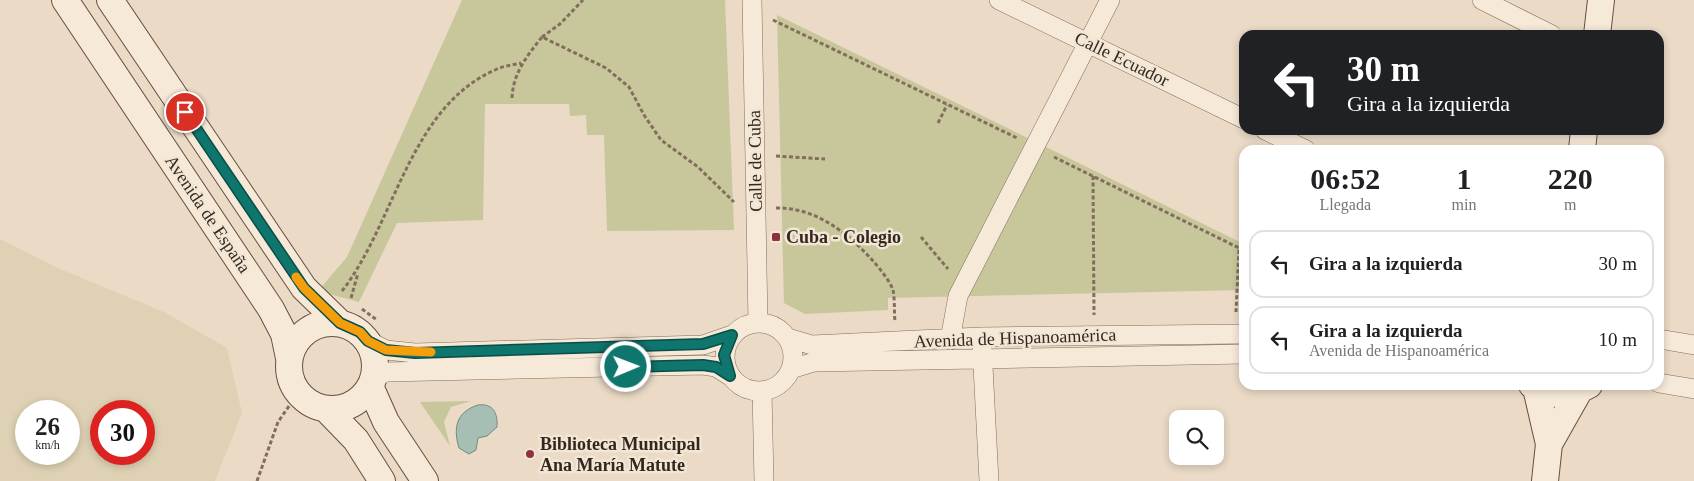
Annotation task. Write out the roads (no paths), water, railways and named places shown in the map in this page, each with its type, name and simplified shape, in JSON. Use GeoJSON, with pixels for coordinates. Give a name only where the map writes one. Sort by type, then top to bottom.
{"type":"FeatureCollection","features":[{"type":"Feature","properties":{"kind":"street","name":"Avenida de España"},"geometry":{"type":"LineString","coordinates":[[65,0],[272,309],[284,334],[289,358]]}},
{"type":"Feature","properties":{"kind":"street"},"geometry":{"type":"LineString","coordinates":[[110,0],[304,288],[344,310],[360,332],[375,333]]}},
{"type":"Feature","properties":{"kind":"street","name":"Calle de Cuba"},"geometry":{"type":"LineString","coordinates":[[752,0],[758,322]]}},
{"type":"Feature","properties":{"kind":"street","name":"Calle Ecuador"},"geometry":{"type":"LineString","coordinates":[[999,0],[1089,42],[1239,117]]}},
{"type":"Feature","properties":{"kind":"street"},"geometry":{"type":"LineString","coordinates":[[950,340],[958,296],[1110,0]]}},
{"type":"Feature","properties":{"kind":"street"},"geometry":{"type":"LineString","coordinates":[[1482,0],[1542,30]]}},
{"type":"Feature","properties":{"kind":"street"},"geometry":{"type":"LineString","coordinates":[[1598,30],[1601,0]]}},
{"type":"Feature","properties":{"kind":"street"},"geometry":{"type":"LineString","coordinates":[[1275,135],[1296,145]]}},
{"type":"Feature","properties":{"kind":"street"},"geometry":{"type":"LineString","coordinates":[[344,310],[326,323],[313,327],[302,334],[289,358],[292,382],[298,393],[311,403],[326,409],[356,440],[382,481]]}},
{"type":"Feature","properties":{"kind":"street"},"geometry":{"type":"LineString","coordinates":[[326,409],[352,404],[362,396],[372,382],[386,372],[703,365],[716,367],[744,388],[762,391],[780,385],[791,369],[793,348],[788,338],[775,326],[758,322],[739,328],[732,335],[724,355],[730,376]]}},
{"type":"Feature","properties":{"kind":"street"},"geometry":{"type":"LineString","coordinates":[[375,333],[386,350],[415,353],[703,344],[732,335]]}},
{"type":"Feature","properties":{"kind":"street"},"geometry":{"type":"LineString","coordinates":[[375,333],[375,360],[372,382],[386,422],[425,481]]}},
{"type":"Feature","properties":{"kind":"street","name":"Avenida de Hispanoamérica"},"geometry":{"type":"LineString","coordinates":[[788,338],[812,346],[981,337],[1239,334]]}},
{"type":"Feature","properties":{"kind":"street"},"geometry":{"type":"LineString","coordinates":[[981,337],[989,481]]}},
{"type":"Feature","properties":{"kind":"street"},"geometry":{"type":"LineString","coordinates":[[1664,340],[1694,345]]}},
{"type":"Feature","properties":{"kind":"street","name":"Avenida de Hispanoamérica"},"geometry":{"type":"LineString","coordinates":[[791,369],[814,362],[1239,354]]}},
{"type":"Feature","properties":{"kind":"street"},"geometry":{"type":"LineString","coordinates":[[1664,384],[1694,389]]}},
{"type":"Feature","properties":{"kind":"street"},"geometry":{"type":"LineString","coordinates":[[1535,390],[1549,444],[1546,481]]}},
{"type":"Feature","properties":{"kind":"street"},"geometry":{"type":"LineString","coordinates":[[1546,390],[1557,394],[1575,390]]}},
{"type":"Feature","properties":{"kind":"street"},"geometry":{"type":"LineString","coordinates":[[1549,444],[1583,390]]}},
{"type":"Feature","properties":{"kind":"street"},"geometry":{"type":"LineString","coordinates":[[762,391],[764,481]]}},
{"type":"Feature","properties":{"kind":"place","name":"Cuba - Colegio"},"geometry":{"type":"Point","coordinates":[776,237]}},
{"type":"Feature","properties":{"kind":"place","name":"Biblioteca Municipal Ana María Matute"},"geometry":{"type":"Point","coordinates":[530,454]}}]}
